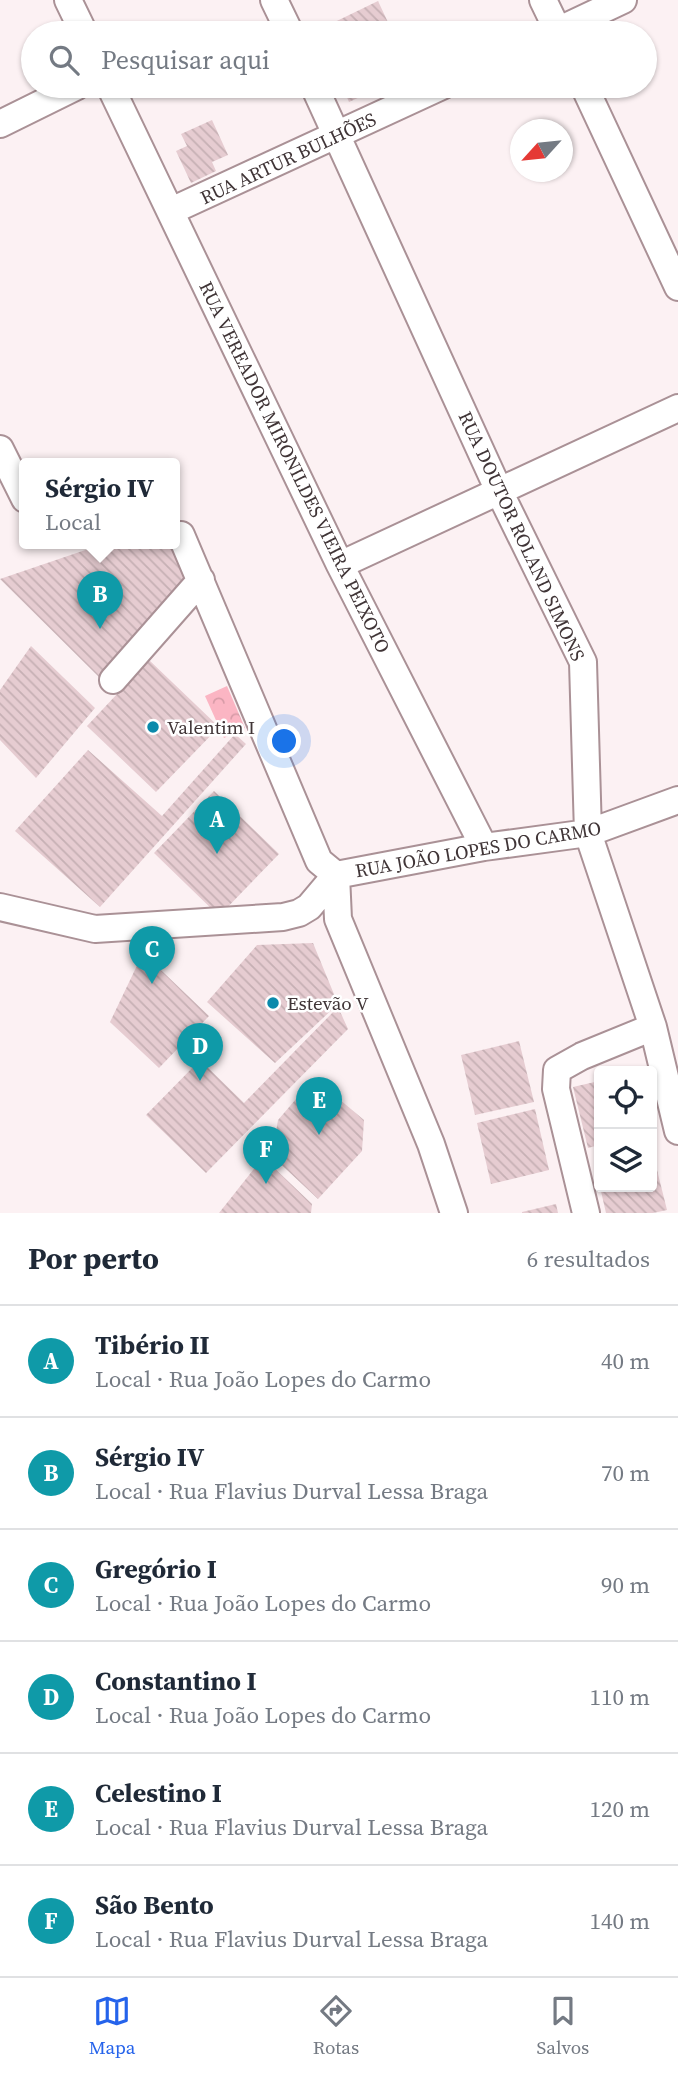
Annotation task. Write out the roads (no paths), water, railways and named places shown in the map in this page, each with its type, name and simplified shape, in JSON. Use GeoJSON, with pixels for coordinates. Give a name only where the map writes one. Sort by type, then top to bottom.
{"type":"FeatureCollection","features":[{"type":"Feature","properties":{"kind":"street"},"geometry":{"type":"LineString","coordinates":[[68,0],[78,21]]}},
{"type":"Feature","properties":{"kind":"street"},"geometry":{"type":"LineString","coordinates":[[274,0],[284,21]]}},
{"type":"Feature","properties":{"kind":"street"},"geometry":{"type":"LineString","coordinates":[[544,0],[553,21]]}},
{"type":"Feature","properties":{"kind":"street"},"geometry":{"type":"LineString","coordinates":[[580,21],[623,0]]}},
{"type":"Feature","properties":{"kind":"street"},"geometry":{"type":"LineString","coordinates":[[0,124],[53,98]]}},
{"type":"Feature","properties":{"kind":"street","name":"RUA VEREADOR MIRONILDES VIEIRA PEIXOTO"},"geometry":{"type":"LineString","coordinates":[[116,98],[340,565],[484,847]]}},
{"type":"Feature","properties":{"kind":"street","name":"RUA DOUTOR ROLAND SIMONS"},"geometry":{"type":"LineString","coordinates":[[320,98],[499,491],[583,662],[588,833],[653,1027],[678,1131]]}},
{"type":"Feature","properties":{"kind":"street","name":"RUA ARTUR BULHÕES"},"geometry":{"type":"LineString","coordinates":[[171,211],[416,98]]}},
{"type":"Feature","properties":{"kind":"street"},"geometry":{"type":"LineString","coordinates":[[590,98],[678,287]]}},
{"type":"Feature","properties":{"kind":"street"},"geometry":{"type":"LineString","coordinates":[[340,565],[678,408]]}},
{"type":"Feature","properties":{"kind":"street"},"geometry":{"type":"LineString","coordinates":[[0,449],[19,487]]}},
{"type":"Feature","properties":{"kind":"street"},"geometry":{"type":"LineString","coordinates":[[181,535],[319,861],[336,875],[338,919],[430,1144],[454,1213]]}},
{"type":"Feature","properties":{"kind":"street"},"geometry":{"type":"LineString","coordinates":[[113,680],[201,580]]}},
{"type":"Feature","properties":{"kind":"street","name":"RUA JOÃO LOPES DO CARMO"},"geometry":{"type":"LineString","coordinates":[[0,907],[95,929],[283,917],[309,907],[336,875],[484,847],[588,833],[678,800]]}},
{"type":"Feature","properties":{"kind":"street"},"geometry":{"type":"LineString","coordinates":[[586,1213],[556,1089],[557,1070],[582,1056],[653,1027]]}},
{"type":"Feature","properties":{"kind":"place","name":"Sérgio IV"},"geometry":{"type":"Point","coordinates":[100,629]}},
{"type":"Feature","properties":{"kind":"place","name":"Valentim I"},"geometry":{"type":"Point","coordinates":[153,727]}},
{"type":"Feature","properties":{"kind":"place","name":"Tibério II"},"geometry":{"type":"Point","coordinates":[217,854]}},
{"type":"Feature","properties":{"kind":"place","name":"Gregório I"},"geometry":{"type":"Point","coordinates":[152,984]}},
{"type":"Feature","properties":{"kind":"place","name":"Estevão V"},"geometry":{"type":"Point","coordinates":[273,1003]}},
{"type":"Feature","properties":{"kind":"place","name":"Constantino I"},"geometry":{"type":"Point","coordinates":[200,1081]}},
{"type":"Feature","properties":{"kind":"place","name":"Celestino I"},"geometry":{"type":"Point","coordinates":[319,1135]}},
{"type":"Feature","properties":{"kind":"place","name":"São Bento"},"geometry":{"type":"Point","coordinates":[266,1184]}}]}
